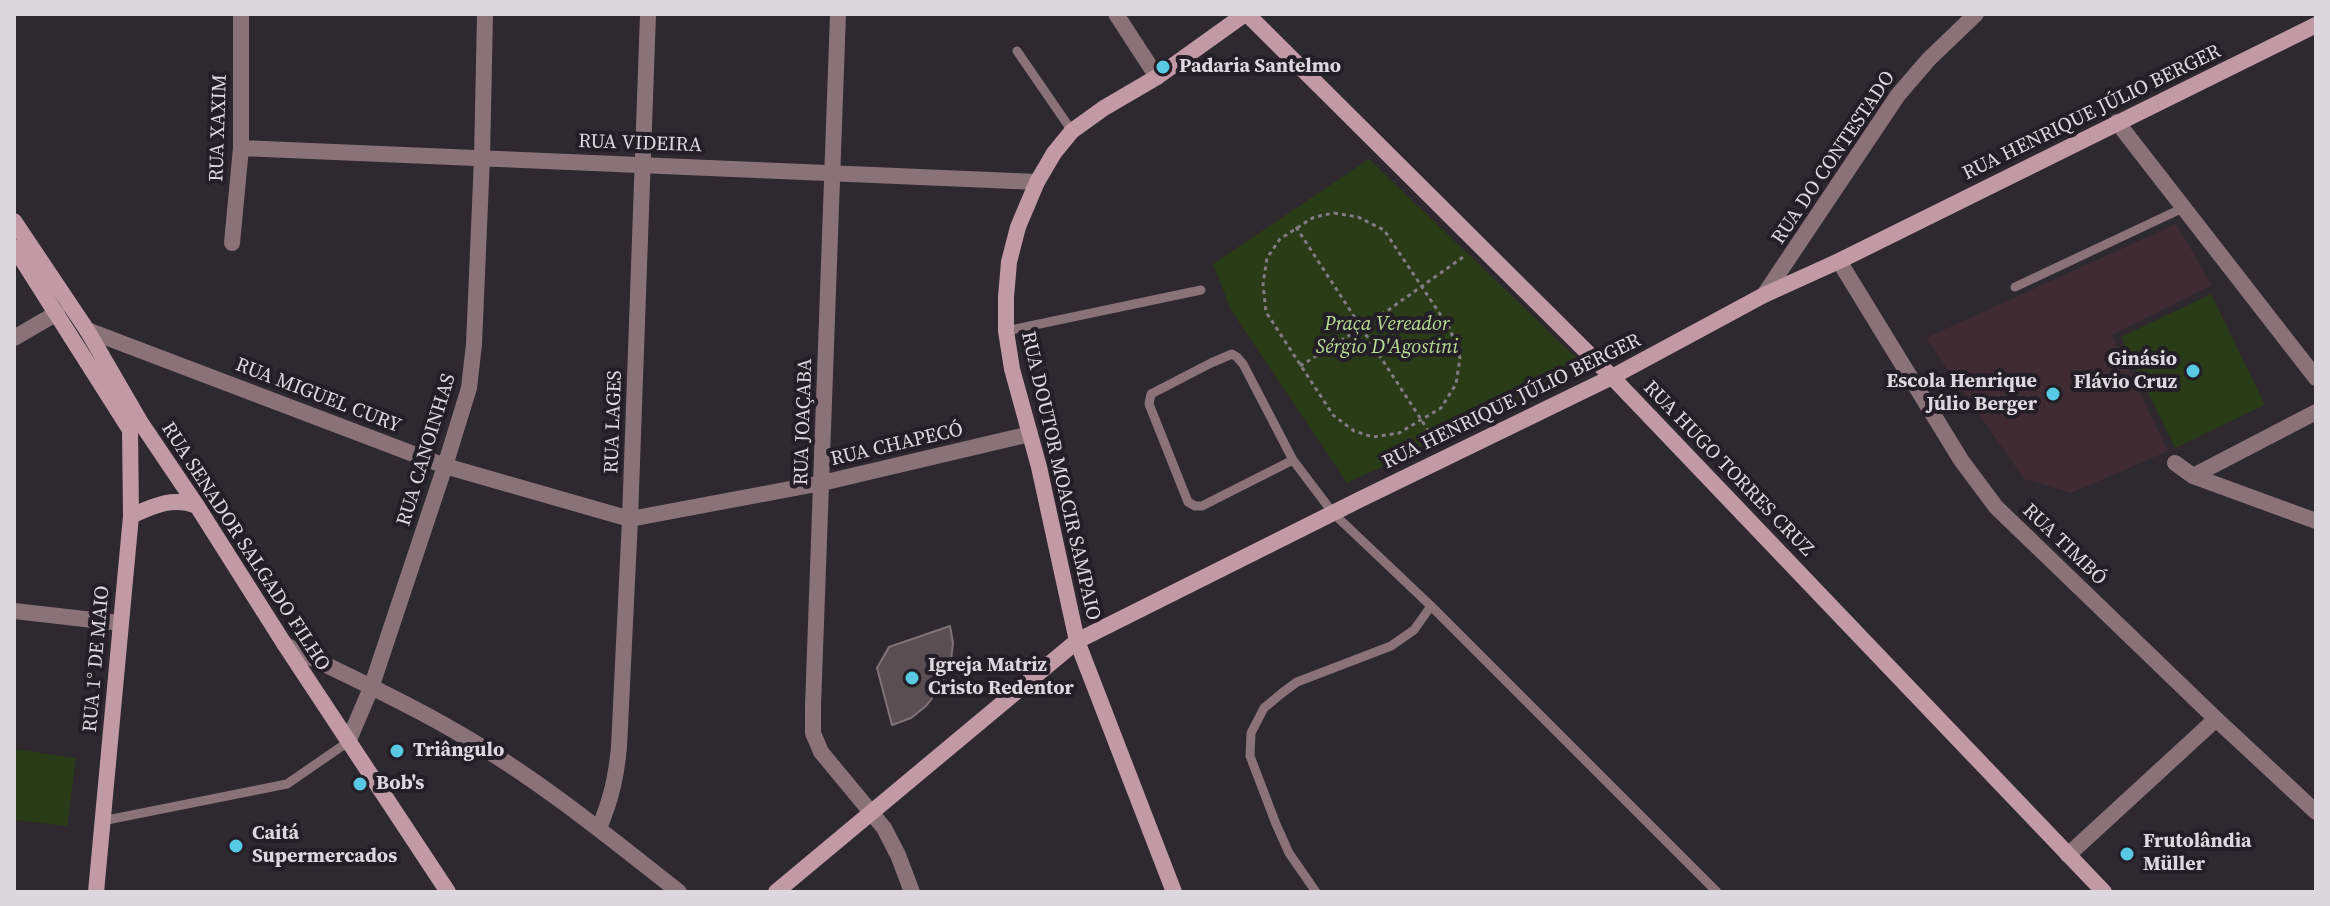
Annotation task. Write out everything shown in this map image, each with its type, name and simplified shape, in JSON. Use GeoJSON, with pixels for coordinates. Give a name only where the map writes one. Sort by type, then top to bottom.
{"type":"FeatureCollection","features":[{"type":"Feature","properties":{"kind":"street","name":"RUA XAXIM"},"geometry":{"type":"LineString","coordinates":[[232,243],[241,148],[241,14]]}},
{"type":"Feature","properties":{"kind":"street","name":"RUA CANOINHAS"},"geometry":{"type":"LineString","coordinates":[[348,742],[371,688],[445,466],[472,368],[485,14]]}},
{"type":"Feature","properties":{"kind":"street","name":"RUA LAGES"},"geometry":{"type":"LineString","coordinates":[[599,828],[616,776],[630,519],[648,14]]}},
{"type":"Feature","properties":{"kind":"street","name":"RUA JOAÇABA"},"geometry":{"type":"LineString","coordinates":[[838,14],[813,733],[821,752],[871,812],[892,843],[912,892]]}},
{"type":"Feature","properties":{"kind":"street"},"geometry":{"type":"LineString","coordinates":[[1116,14],[1157,77]]}},
{"type":"Feature","properties":{"kind":"street","name":"RUA DOUTOR MOACIR SAMPAIO"},"geometry":{"type":"LineString","coordinates":[[1174,892],[1077,641],[1012,369],[1006,331],[1006,297],[1009,262],[1018,227],[1037,182],[1072,131],[1157,77],[1246,14]]}},
{"type":"Feature","properties":{"kind":"street","name":"RUA HUGO TORRES CRUZ"},"geometry":{"type":"LineString","coordinates":[[1246,14],[1612,377],[2104,892]]}},
{"type":"Feature","properties":{"kind":"street","name":"RUA DO CONTESTADO"},"geometry":{"type":"LineString","coordinates":[[1764,295],[1898,95],[1929,59],[1976,14]]}},
{"type":"Feature","properties":{"kind":"street","name":"RUA HENRIQUE JÚLIO BERGER"},"geometry":{"type":"LineString","coordinates":[[776,892],[1077,641],[1612,377],[1764,295],[1839,261],[2316,25]]}},
{"type":"Feature","properties":{"kind":"street"},"geometry":{"type":"LineString","coordinates":[[2117,122],[2316,378]]}},
{"type":"Feature","properties":{"kind":"street","name":"RUA VIDEIRA"},"geometry":{"type":"LineString","coordinates":[[241,148],[1037,182]]}},
{"type":"Feature","properties":{"kind":"street","name":"RUA SENADOR SALGADO FILHO"},"geometry":{"type":"LineString","coordinates":[[14,221],[87,330],[136,427]]}},
{"type":"Feature","properties":{"kind":"street","name":"RUA SENADOR SALGADO FILHO"},"geometry":{"type":"LineString","coordinates":[[14,247],[136,427],[197,506],[448,892]]}},
{"type":"Feature","properties":{"kind":"street","name":"RUA TIMBÓ"},"geometry":{"type":"LineString","coordinates":[[1839,261],[1961,460],[1996,507],[2316,812]]}},
{"type":"Feature","properties":{"kind":"street"},"geometry":{"type":"LineString","coordinates":[[14,338],[57,313]]}},
{"type":"Feature","properties":{"kind":"street","name":"RUA MIGUEL CURY"},"geometry":{"type":"LineString","coordinates":[[87,330],[445,466],[630,519]]}},
{"type":"Feature","properties":{"kind":"street"},"geometry":{"type":"LineString","coordinates":[[2193,476],[2316,412]]}},
{"type":"Feature","properties":{"kind":"street","name":"RUA 1° DE MAIO"},"geometry":{"type":"LineString","coordinates":[[96,892],[131,516],[136,427]]}},
{"type":"Feature","properties":{"kind":"street","name":"RUA CHAPECÓ"},"geometry":{"type":"LineString","coordinates":[[630,519],[822,483],[1030,434]]}},
{"type":"Feature","properties":{"kind":"street"},"geometry":{"type":"LineString","coordinates":[[2175,463],[2193,476],[2316,521]]}},
{"type":"Feature","properties":{"kind":"street"},"geometry":{"type":"LineString","coordinates":[[131,516],[176,500],[197,506]]}},
{"type":"Feature","properties":{"kind":"street"},"geometry":{"type":"LineString","coordinates":[[14,611],[120,623]]}},
{"type":"Feature","properties":{"kind":"street"},"geometry":{"type":"LineString","coordinates":[[285,645],[462,735],[599,828],[679,892]]}},
{"type":"Feature","properties":{"kind":"street"},"geometry":{"type":"LineString","coordinates":[[2068,855],[2216,719]]}},
{"type":"Feature","properties":{"kind":"lane"},"geometry":{"type":"LineString","coordinates":[[1017,51],[1072,131]]}},
{"type":"Feature","properties":{"kind":"lane"},"geometry":{"type":"LineString","coordinates":[[2015,287],[2185,207]]}},
{"type":"Feature","properties":{"kind":"lane"},"geometry":{"type":"LineString","coordinates":[[1006,331],[1201,290]]}},
{"type":"Feature","properties":{"kind":"lane"},"geometry":{"type":"LineString","coordinates":[[1293,460],[1202,506],[1195,506],[1188,502],[1149,404],[1151,394],[1211,363],[1232,354],[1237,357],[1293,460],[1333,513],[1431,606],[1717,892]]}},
{"type":"Feature","properties":{"kind":"lane"},"geometry":{"type":"LineString","coordinates":[[1316,892],[1289,853],[1276,824],[1250,756],[1251,733],[1264,708],[1297,682],[1391,646],[1414,630],[1431,606]]}},
{"type":"Feature","properties":{"kind":"lane"},"geometry":{"type":"LineString","coordinates":[[102,821],[287,784],[348,742]]}},
{"type":"Feature","properties":{"kind":"path"},"geometry":{"type":"LineString","coordinates":[[1334,213],[1358,217],[1384,230],[1422,286],[1450,329],[1460,358],[1456,384],[1441,408],[1399,433],[1373,437],[1354,431],[1333,415],[1266,312],[1263,284],[1267,258],[1280,239],[1314,217],[1334,213]]}},
{"type":"Feature","properties":{"kind":"path"},"geometry":{"type":"LineString","coordinates":[[1296,227],[1440,447]]}},
{"type":"Feature","properties":{"kind":"path"},"geometry":{"type":"LineString","coordinates":[[1300,366],[1361,328],[1480,245]]}},
{"type":"Feature","properties":{"kind":"shaded area","name":"Escola Henrique Júlio Berger"},"geometry":{"type":"Polygon","coordinates":[[[2176,224],[2212,285],[2112,335],[2168,451],[2071,493],[2024,479],[1926,338],[2176,224]]]}},
{"type":"Feature","properties":{"kind":"green space","name":"Praça Vereador Sérgio D'Agostini"},"geometry":{"type":"Polygon","coordinates":[[[1369,159],[1590,371],[1347,483],[1231,310],[1213,264],[1369,159]]]}},
{"type":"Feature","properties":{"kind":"green space","name":"Ginásio Flávio Cruz"},"geometry":{"type":"Polygon","coordinates":[[[2211,294],[2265,405],[2175,448],[2121,337],[2211,294]]]}},
{"type":"Feature","properties":{"kind":"green space"},"geometry":{"type":"Polygon","coordinates":[[[14,749],[76,758],[67,826],[14,820],[14,749]]]}},
{"type":"Feature","properties":{"kind":"building","name":"Igreja Matriz Cristo Redentor"},"geometry":{"type":"Polygon","coordinates":[[[950,626],[953,643],[951,660],[940,688],[926,706],[911,718],[892,725],[877,668],[889,647],[950,626]]]}},
{"type":"Feature","properties":{"kind":"place","name":"Padaria Santelmo"},"geometry":{"type":"Point","coordinates":[1163,67]}},
{"type":"Feature","properties":{"kind":"place","name":"Ginásio Flávio Cruz"},"geometry":{"type":"Point","coordinates":[2193,371]}},
{"type":"Feature","properties":{"kind":"place","name":"Escola Henrique Júlio Berger"},"geometry":{"type":"Point","coordinates":[2053,394]}},
{"type":"Feature","properties":{"kind":"place","name":"Igreja Matriz Cristo Redentor"},"geometry":{"type":"Point","coordinates":[912,678]}},
{"type":"Feature","properties":{"kind":"place","name":"Triângulo"},"geometry":{"type":"Point","coordinates":[397,751]}},
{"type":"Feature","properties":{"kind":"place","name":"Bob's"},"geometry":{"type":"Point","coordinates":[360,784]}},
{"type":"Feature","properties":{"kind":"place","name":"Caitá Supermercados"},"geometry":{"type":"Point","coordinates":[236,846]}},
{"type":"Feature","properties":{"kind":"place","name":"Frutolândia Müller"},"geometry":{"type":"Point","coordinates":[2127,854]}}]}
